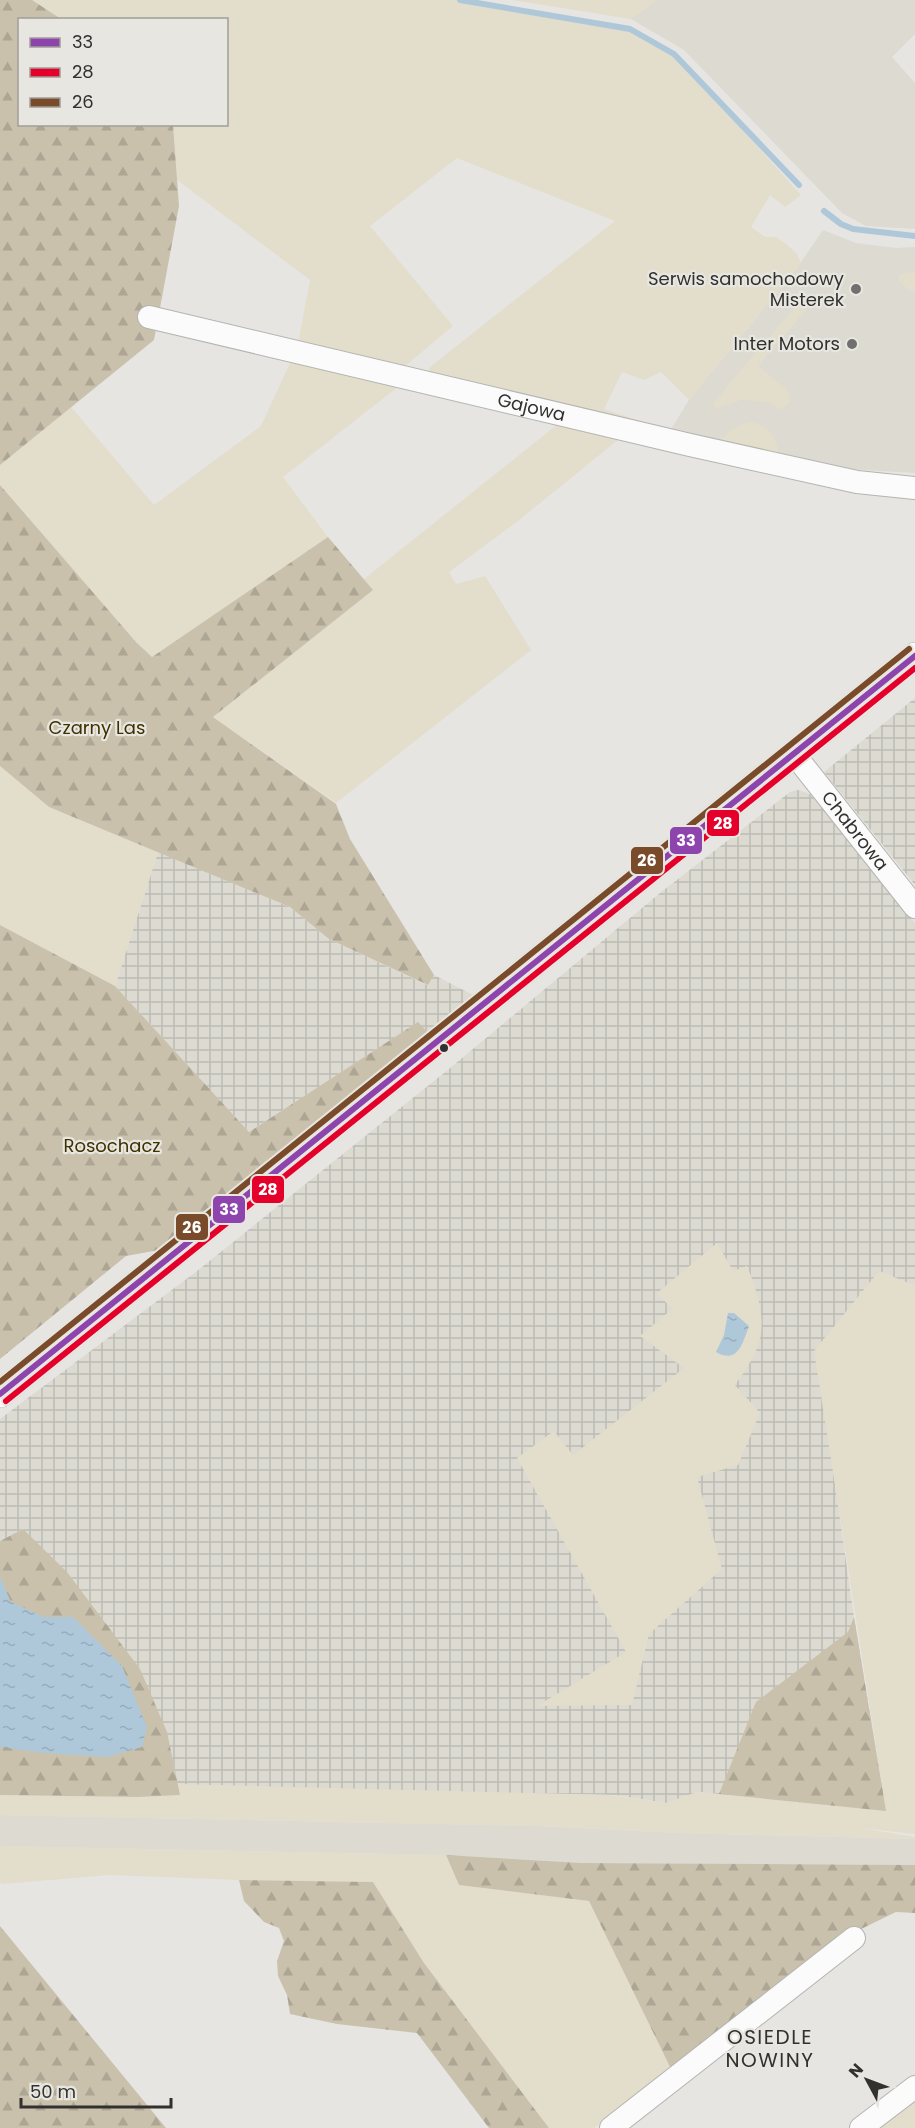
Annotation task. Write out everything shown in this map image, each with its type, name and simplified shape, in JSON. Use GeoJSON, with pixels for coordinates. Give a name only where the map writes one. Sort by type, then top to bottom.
{"type":"FeatureCollection","features":[{"type":"Feature","properties":{"kind":"street","name":"Gajowa"},"geometry":{"type":"LineString","coordinates":[[149,317],[666,440],[856,482],[915,488]]}},
{"type":"Feature","properties":{"kind":"street"},"geometry":{"type":"LineString","coordinates":[[0,1394],[915,656]]}},
{"type":"Feature","properties":{"kind":"street","name":"Chabrowa"},"geometry":{"type":"LineString","coordinates":[[794,754],[915,907]]}},
{"type":"Feature","properties":{"kind":"street"},"geometry":{"type":"LineString","coordinates":[[612,2128],[854,1938]]}},
{"type":"Feature","properties":{"kind":"street"},"geometry":{"type":"LineString","coordinates":[[861,2128],[915,2087]]}},
{"type":"Feature","properties":{"kind":"shaded area"},"geometry":{"type":"Polygon","coordinates":[[[32,0],[472,0],[630,29],[674,54],[801,195],[785,207],[770,195],[751,227],[765,237],[776,237],[786,244],[797,254],[801,263],[689,400],[661,372],[644,380],[622,372],[604,409],[670,431],[430,375],[429,368],[435,363],[615,221],[457,158],[370,226],[453,326],[403,368],[298,344],[310,280],[177,180],[173,126],[228,126],[228,18],[59,18],[32,0]]]}},
{"type":"Feature","properties":{"kind":"shaded area"},"geometry":{"type":"Polygon","coordinates":[[[512,0],[657,0],[631,19],[512,0]]]}},
{"type":"Feature","properties":{"kind":"shaded area"},"geometry":{"type":"Polygon","coordinates":[[[657,0],[915,0],[915,34],[892,57],[915,83],[915,229],[866,226],[842,213],[684,50],[631,19],[657,0]]]}},
{"type":"Feature","properties":{"kind":"shaded area"},"geometry":{"type":"Polygon","coordinates":[[[823,230],[856,243],[896,248],[915,247],[915,473],[848,469],[778,455],[727,441],[670,431],[689,400],[797,268],[823,230]]]}},
{"type":"Feature","properties":{"kind":"shaded area"},"geometry":{"type":"Polygon","coordinates":[[[915,272],[915,291],[910,291],[898,280],[900,274],[915,272]]]}},
{"type":"Feature","properties":{"kind":"shaded area"},"geometry":{"type":"Polygon","coordinates":[[[801,300],[814,301],[758,366],[788,391],[790,401],[782,410],[770,403],[744,399],[715,409],[713,403],[801,300]]]}},
{"type":"Feature","properties":{"kind":"shaded area"},"geometry":{"type":"Polygon","coordinates":[[[291,361],[399,386],[283,477],[328,537],[152,657],[136,642],[0,485],[0,465],[71,407],[154,505],[261,426],[291,361]]]}},
{"type":"Feature","properties":{"kind":"shaded area"},"geometry":{"type":"Polygon","coordinates":[[[563,420],[624,435],[518,521],[449,572],[456,584],[485,576],[531,650],[336,803],[213,717],[372,590],[364,579],[563,420]]]}},
{"type":"Feature","properties":{"kind":"shaded area"},"geometry":{"type":"Polygon","coordinates":[[[751,422],[767,429],[777,444],[778,455],[721,440],[734,428],[751,422]]]}},
{"type":"Feature","properties":{"kind":"shaded area"},"geometry":{"type":"Polygon","coordinates":[[[915,698],[915,885],[824,772],[915,698]]]}},
{"type":"Feature","properties":{"kind":"shaded area"},"geometry":{"type":"Polygon","coordinates":[[[0,766],[49,807],[158,852],[115,986],[0,925],[0,766]]]}},
{"type":"Feature","properties":{"kind":"shaded area"},"geometry":{"type":"Polygon","coordinates":[[[798,790],[810,794],[825,808],[915,923],[915,1286],[879,1271],[822,1393],[854,1617],[886,1811],[698,1792],[666,1803],[615,1795],[192,1787],[177,1784],[173,1763],[23,1529],[0,1541],[0,1419],[197,1271],[449,1069],[660,893],[790,792],[798,790]]]}},
{"type":"Feature","properties":{"kind":"shaded area"},"geometry":{"type":"Polygon","coordinates":[[[158,852],[290,907],[329,939],[427,985],[434,975],[475,996],[428,1033],[417,1023],[249,1132],[115,986],[158,852]]]}},
{"type":"Feature","properties":{"kind":"shaded area"},"geometry":{"type":"Polygon","coordinates":[[[717,1243],[733,1271],[747,1266],[755,1287],[762,1320],[755,1353],[735,1385],[760,1413],[738,1465],[697,1477],[722,1569],[649,1634],[632,1705],[537,1706],[626,1652],[517,1458],[554,1431],[573,1455],[684,1368],[640,1336],[672,1309],[657,1293],[717,1243]]]}},
{"type":"Feature","properties":{"kind":"shaded area"},"geometry":{"type":"Polygon","coordinates":[[[879,1271],[915,1286],[915,1834],[860,1828],[915,1837],[915,1839],[679,1833],[538,1826],[0,1815],[0,1795],[139,1797],[179,1795],[177,1784],[610,1795],[666,1803],[697,1792],[886,1810],[814,1351],[879,1271]]]}},
{"type":"Feature","properties":{"kind":"shaded area"},"geometry":{"type":"Polygon","coordinates":[[[0,1815],[538,1826],[679,1833],[915,1839],[915,1865],[582,1863],[446,1855],[0,1846],[0,1815]]]}},
{"type":"Feature","properties":{"kind":"shaded area"},"geometry":{"type":"Polygon","coordinates":[[[0,1846],[446,1855],[459,1885],[589,1901],[673,2073],[594,2128],[549,2128],[424,1963],[373,1882],[109,1875],[3,1884],[0,1883],[0,1846]]]}},
{"type":"Feature","properties":{"kind":"shaded area"},"geometry":{"type":"Polygon","coordinates":[[[915,2096],[915,2128],[872,2128],[915,2096]]]}},
{"type":"Feature","properties":{"kind":"green space"},"geometry":{"type":"Polygon","coordinates":[[[0,0],[32,0],[59,18],[18,18],[18,126],[173,126],[179,206],[154,340],[0,465],[0,0]]]}},
{"type":"Feature","properties":{"kind":"green space","name":"Czarny Las"},"geometry":{"type":"Polygon","coordinates":[[[0,485],[136,642],[152,657],[328,537],[373,590],[213,717],[336,804],[350,839],[434,975],[428,985],[329,939],[290,907],[49,807],[0,766],[0,485]]]}},
{"type":"Feature","properties":{"kind":"green space","name":"Rosochacz"},"geometry":{"type":"Polygon","coordinates":[[[0,925],[115,986],[249,1132],[418,1022],[428,1033],[159,1250],[126,1256],[0,1359],[0,925]]]}},
{"type":"Feature","properties":{"kind":"green space"},"geometry":{"type":"Polygon","coordinates":[[[23,1529],[67,1572],[140,1669],[167,1732],[180,1795],[138,1797],[0,1795],[0,1541],[23,1529]]]}},
{"type":"Feature","properties":{"kind":"green space"},"geometry":{"type":"Polygon","coordinates":[[[854,1617],[886,1811],[719,1794],[756,1702],[848,1632],[854,1617]]]}},
{"type":"Feature","properties":{"kind":"green space"},"geometry":{"type":"Polygon","coordinates":[[[446,1855],[582,1863],[915,1865],[915,1913],[896,1912],[859,1930],[673,2073],[589,1901],[459,1885],[446,1855]]]}},
{"type":"Feature","properties":{"kind":"green space"},"geometry":{"type":"Polygon","coordinates":[[[239,1880],[373,1882],[424,1963],[549,2128],[489,2128],[417,2033],[337,2024],[290,2014],[287,1995],[278,1976],[277,1961],[284,1941],[279,1928],[264,1922],[244,1901],[239,1880]]]}},
{"type":"Feature","properties":{"kind":"green space"},"geometry":{"type":"Polygon","coordinates":[[[0,1926],[166,2128],[0,2128],[0,1926]]]}},
{"type":"Feature","properties":{"kind":"water"},"geometry":{"type":"Polygon","coordinates":[[[728,1313],[734,1313],[749,1326],[738,1350],[730,1356],[716,1352],[724,1335],[728,1313]]]}},
{"type":"Feature","properties":{"kind":"water"},"geometry":{"type":"Polygon","coordinates":[[[0,1577],[11,1602],[44,1617],[73,1617],[122,1666],[147,1727],[142,1747],[107,1757],[43,1753],[0,1747],[0,1577]]]}},
{"type":"Feature","properties":{"kind":"waterway"},"geometry":{"type":"LineString","coordinates":[[460,0],[630,29],[674,54],[799,185]]}},
{"type":"Feature","properties":{"kind":"waterway"},"geometry":{"type":"LineString","coordinates":[[824,211],[841,224],[853,229],[915,236]]}},
{"type":"Feature","properties":{"kind":"transit line","name":"26"},"geometry":{"type":"LineString","coordinates":[[0,1382],[909,649]]}},
{"type":"Feature","properties":{"kind":"transit line","name":"33"},"geometry":{"type":"LineString","coordinates":[[0,1394],[915,656]]}},
{"type":"Feature","properties":{"kind":"transit line","name":"28"},"geometry":{"type":"LineString","coordinates":[[6,1401],[915,668]]}},
{"type":"Feature","properties":{"kind":"place","name":"Serwis samochodowy Misterek"},"geometry":{"type":"Point","coordinates":[856,289]}},
{"type":"Feature","properties":{"kind":"place","name":"Inter Motors"},"geometry":{"type":"Point","coordinates":[852,344]}},
{"type":"Feature","properties":{"kind":"district","name":"OSIEDLE NOWINY"},"geometry":{"type":"Point","coordinates":[770,2048]}}]}
